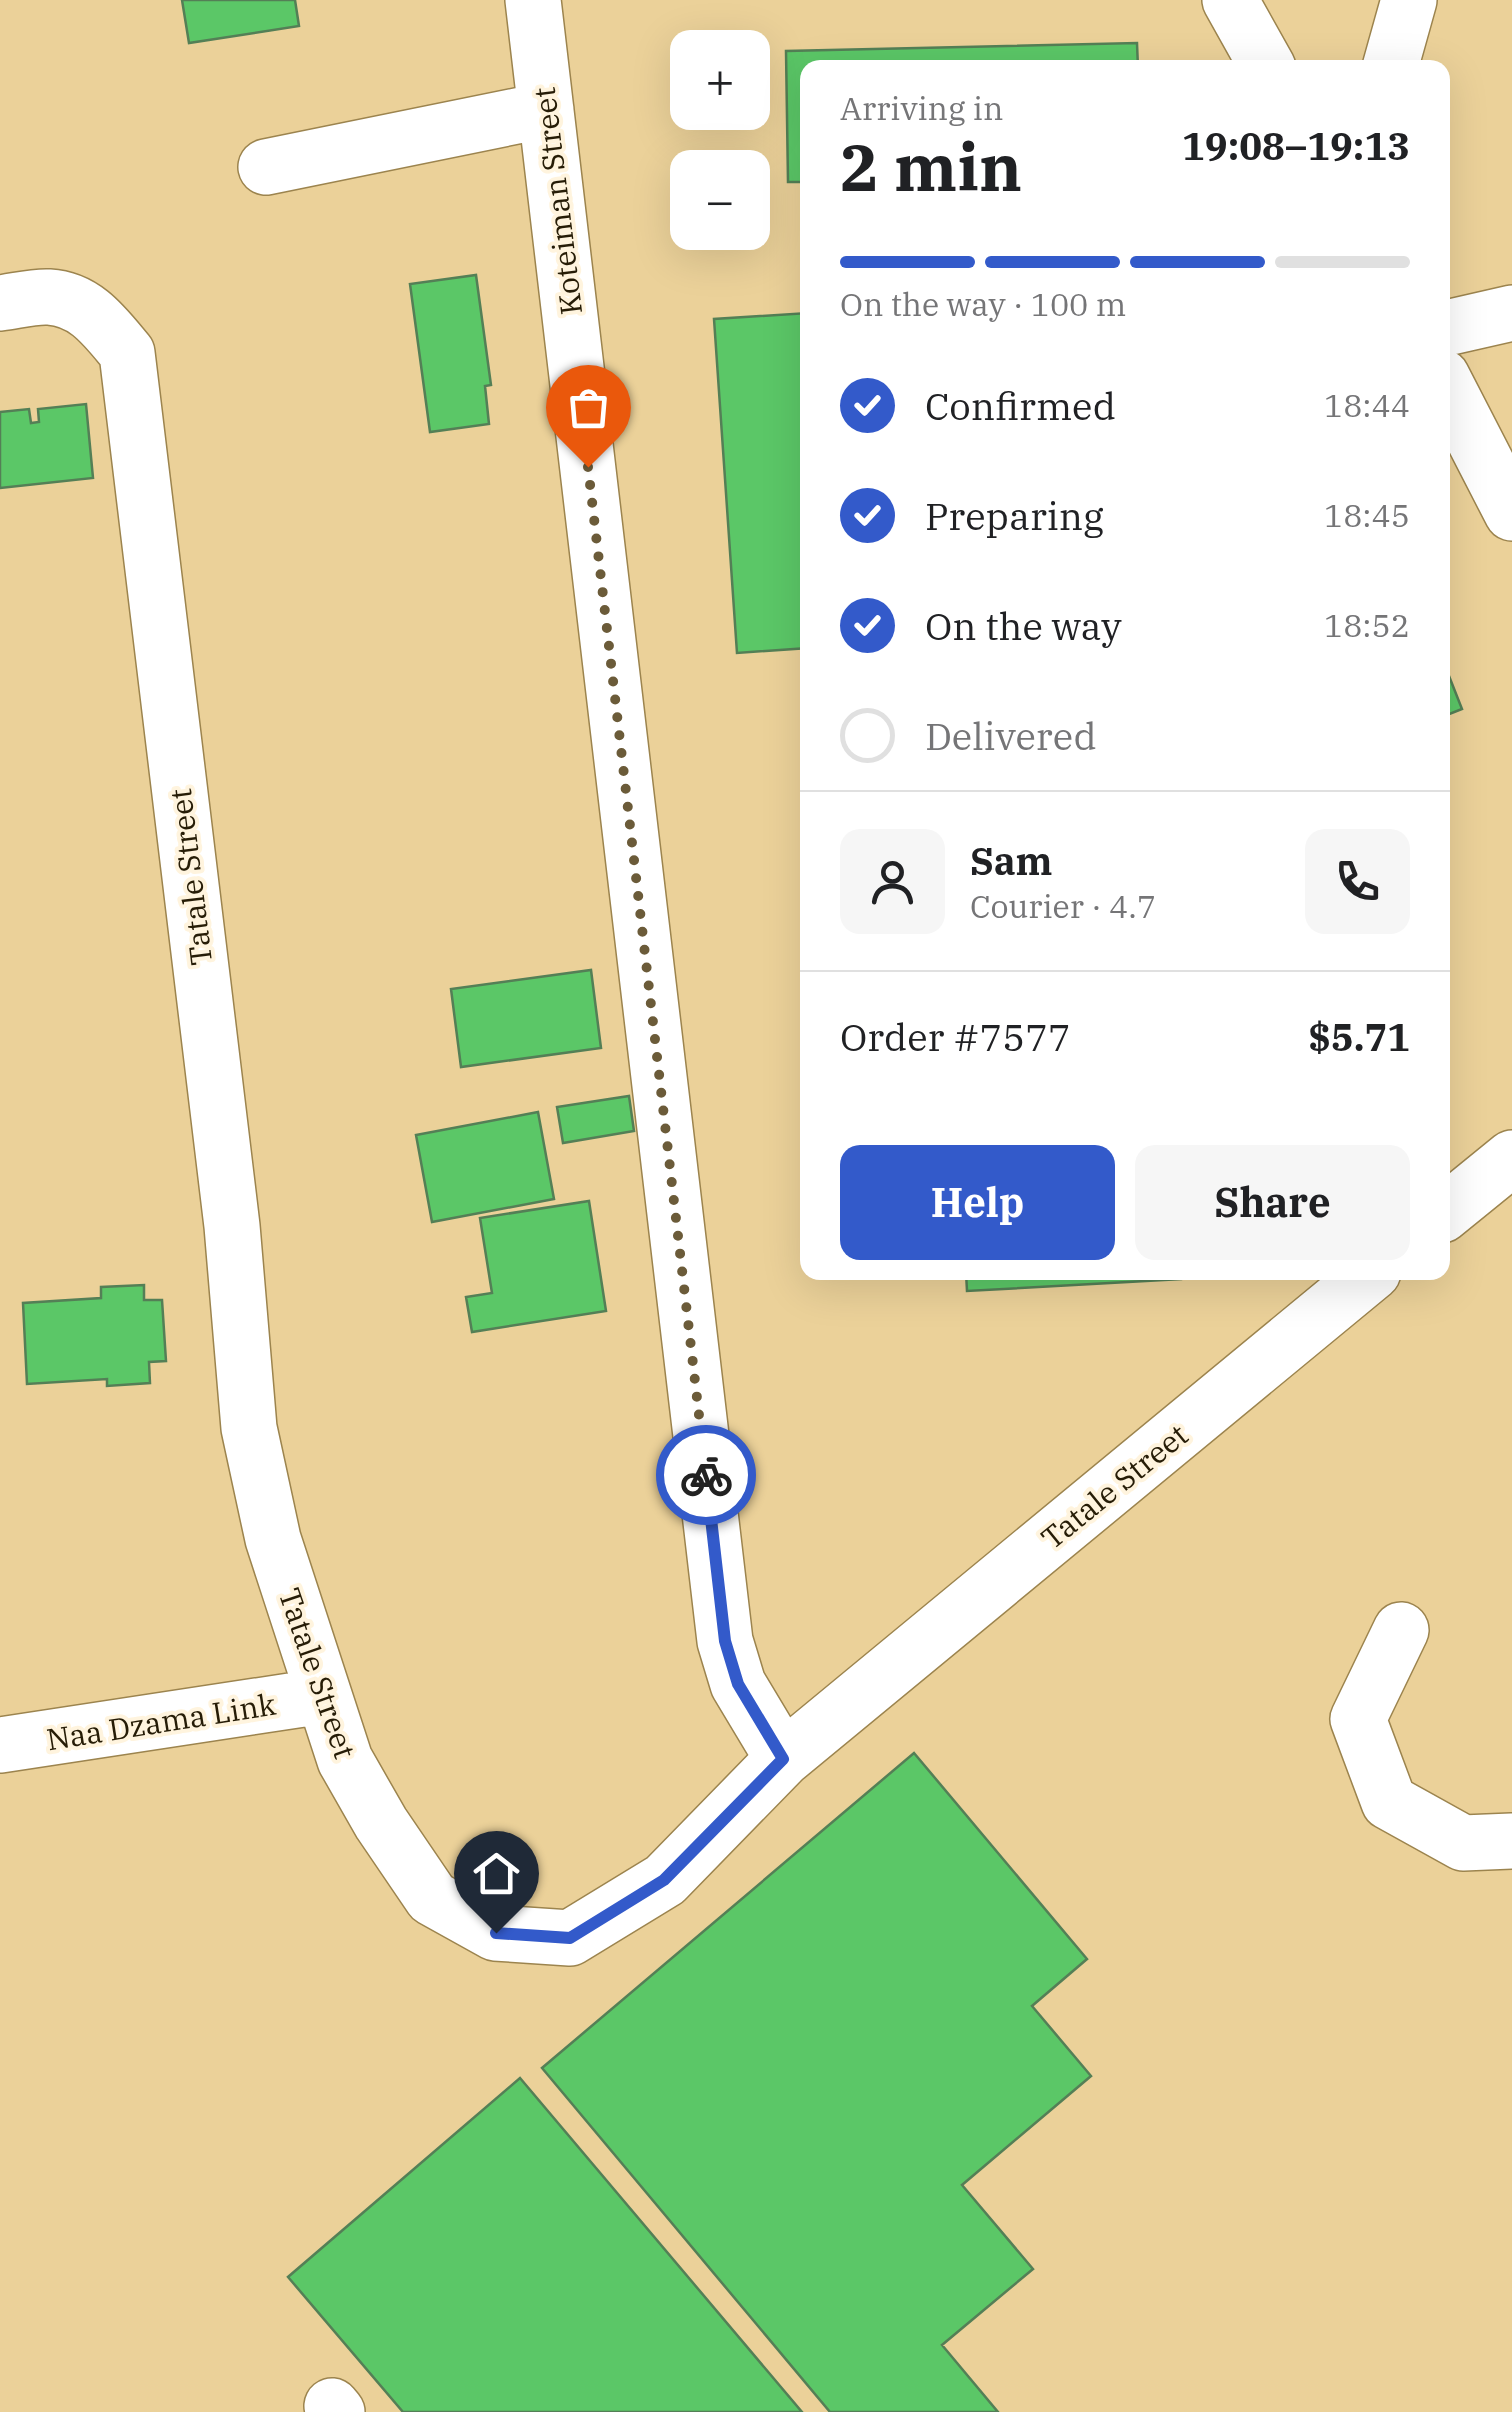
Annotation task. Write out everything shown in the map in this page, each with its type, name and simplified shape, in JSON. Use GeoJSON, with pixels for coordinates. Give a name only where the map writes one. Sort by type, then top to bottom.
{"type":"FeatureCollection","features":[{"type":"Feature","properties":{"kind":"street","name":"Koteiman Street"},"geometry":{"type":"LineString","coordinates":[[533,0],[725,1641],[738,1684],[783,1759]]}},
{"type":"Feature","properties":{"kind":"street"},"geometry":{"type":"LineString","coordinates":[[1230,0],[1264,60]]}},
{"type":"Feature","properties":{"kind":"street"},"geometry":{"type":"LineString","coordinates":[[1392,60],[1409,0]]}},
{"type":"Feature","properties":{"kind":"street"},"geometry":{"type":"LineString","coordinates":[[266,167],[546,110]]}},
{"type":"Feature","properties":{"kind":"street","name":"Tatale Street"},"geometry":{"type":"LineString","coordinates":[[0,303],[48,297],[74,302],[96,316],[128,353],[230,1206],[249,1428],[272,1539],[344,1760],[432,1898],[496,1933],[570,1938],[664,1880],[783,1759],[1363,1280]]}},
{"type":"Feature","properties":{"kind":"street"},"geometry":{"type":"LineString","coordinates":[[1450,327],[1512,313]]}},
{"type":"Feature","properties":{"kind":"street"},"geometry":{"type":"LineString","coordinates":[[1450,393],[1512,512]]}},
{"type":"Feature","properties":{"kind":"street"},"geometry":{"type":"LineString","coordinates":[[1450,1208],[1512,1158]]}},
{"type":"Feature","properties":{"kind":"street"},"geometry":{"type":"LineString","coordinates":[[1401,1630],[1358,1718],[1389,1802],[1463,1843],[1512,1841]]}},
{"type":"Feature","properties":{"kind":"street","name":"Naa Dzama Link"},"geometry":{"type":"LineString","coordinates":[[0,1745],[323,1696]]}},
{"type":"Feature","properties":{"kind":"building"},"geometry":{"type":"Polygon","coordinates":[[[182,0],[295,0],[299,26],[189,43],[182,0]]]}},
{"type":"Feature","properties":{"kind":"building"},"geometry":{"type":"Polygon","coordinates":[[[1137,43],[1138,60],[800,60],[800,182],[788,182],[786,51],[1137,43]]]}},
{"type":"Feature","properties":{"kind":"building"},"geometry":{"type":"Polygon","coordinates":[[[476,275],[491,385],[485,386],[489,424],[430,432],[410,284],[476,275]]]}},
{"type":"Feature","properties":{"kind":"building"},"geometry":{"type":"Polygon","coordinates":[[[800,314],[800,649],[737,653],[714,319],[800,314]]]}},
{"type":"Feature","properties":{"kind":"building"},"geometry":{"type":"Polygon","coordinates":[[[86,404],[93,478],[0,488],[0,412],[29,409],[31,423],[39,422],[38,409],[86,404]]]}},
{"type":"Feature","properties":{"kind":"building"},"geometry":{"type":"Polygon","coordinates":[[[1450,679],[1462,709],[1450,714],[1450,679]]]}},
{"type":"Feature","properties":{"kind":"building"},"geometry":{"type":"Polygon","coordinates":[[[591,970],[601,1048],[461,1067],[451,989],[591,970]]]}},
{"type":"Feature","properties":{"kind":"building"},"geometry":{"type":"Polygon","coordinates":[[[629,1096],[634,1131],[563,1143],[557,1107],[629,1096]]]}},
{"type":"Feature","properties":{"kind":"building"},"geometry":{"type":"Polygon","coordinates":[[[538,1112],[554,1199],[432,1222],[416,1135],[538,1112]]]}},
{"type":"Feature","properties":{"kind":"building"},"geometry":{"type":"Polygon","coordinates":[[[589,1201],[606,1311],[472,1332],[466,1297],[492,1293],[480,1218],[589,1201]]]}},
{"type":"Feature","properties":{"kind":"building"},"geometry":{"type":"Polygon","coordinates":[[[966,1280],[1163,1280],[967,1291],[966,1280]]]}},
{"type":"Feature","properties":{"kind":"building"},"geometry":{"type":"Polygon","coordinates":[[[144,1285],[144,1300],[162,1300],[166,1361],[149,1362],[150,1383],[107,1386],[107,1379],[27,1384],[23,1303],[101,1298],[101,1287],[144,1285]]]}},
{"type":"Feature","properties":{"kind":"building"},"geometry":{"type":"Polygon","coordinates":[[[914,1753],[1087,1959],[1032,2006],[1091,2076],[962,2185],[1033,2269],[942,2345],[998,2412],[830,2412],[542,2068],[914,1753]]]}},
{"type":"Feature","properties":{"kind":"building"},"geometry":{"type":"Polygon","coordinates":[[[520,2078],[802,2412],[403,2412],[288,2277],[520,2078]]]}},
{"type":"Feature","properties":{"kind":"way so far"},"geometry":{"type":"LineString","coordinates":[[588,467],[706,1475]]}},
{"type":"Feature","properties":{"kind":"route"},"geometry":{"type":"LineString","coordinates":[[496,1933],[570,1938],[664,1880],[783,1759],[738,1684],[725,1641],[706,1475]]}}]}
